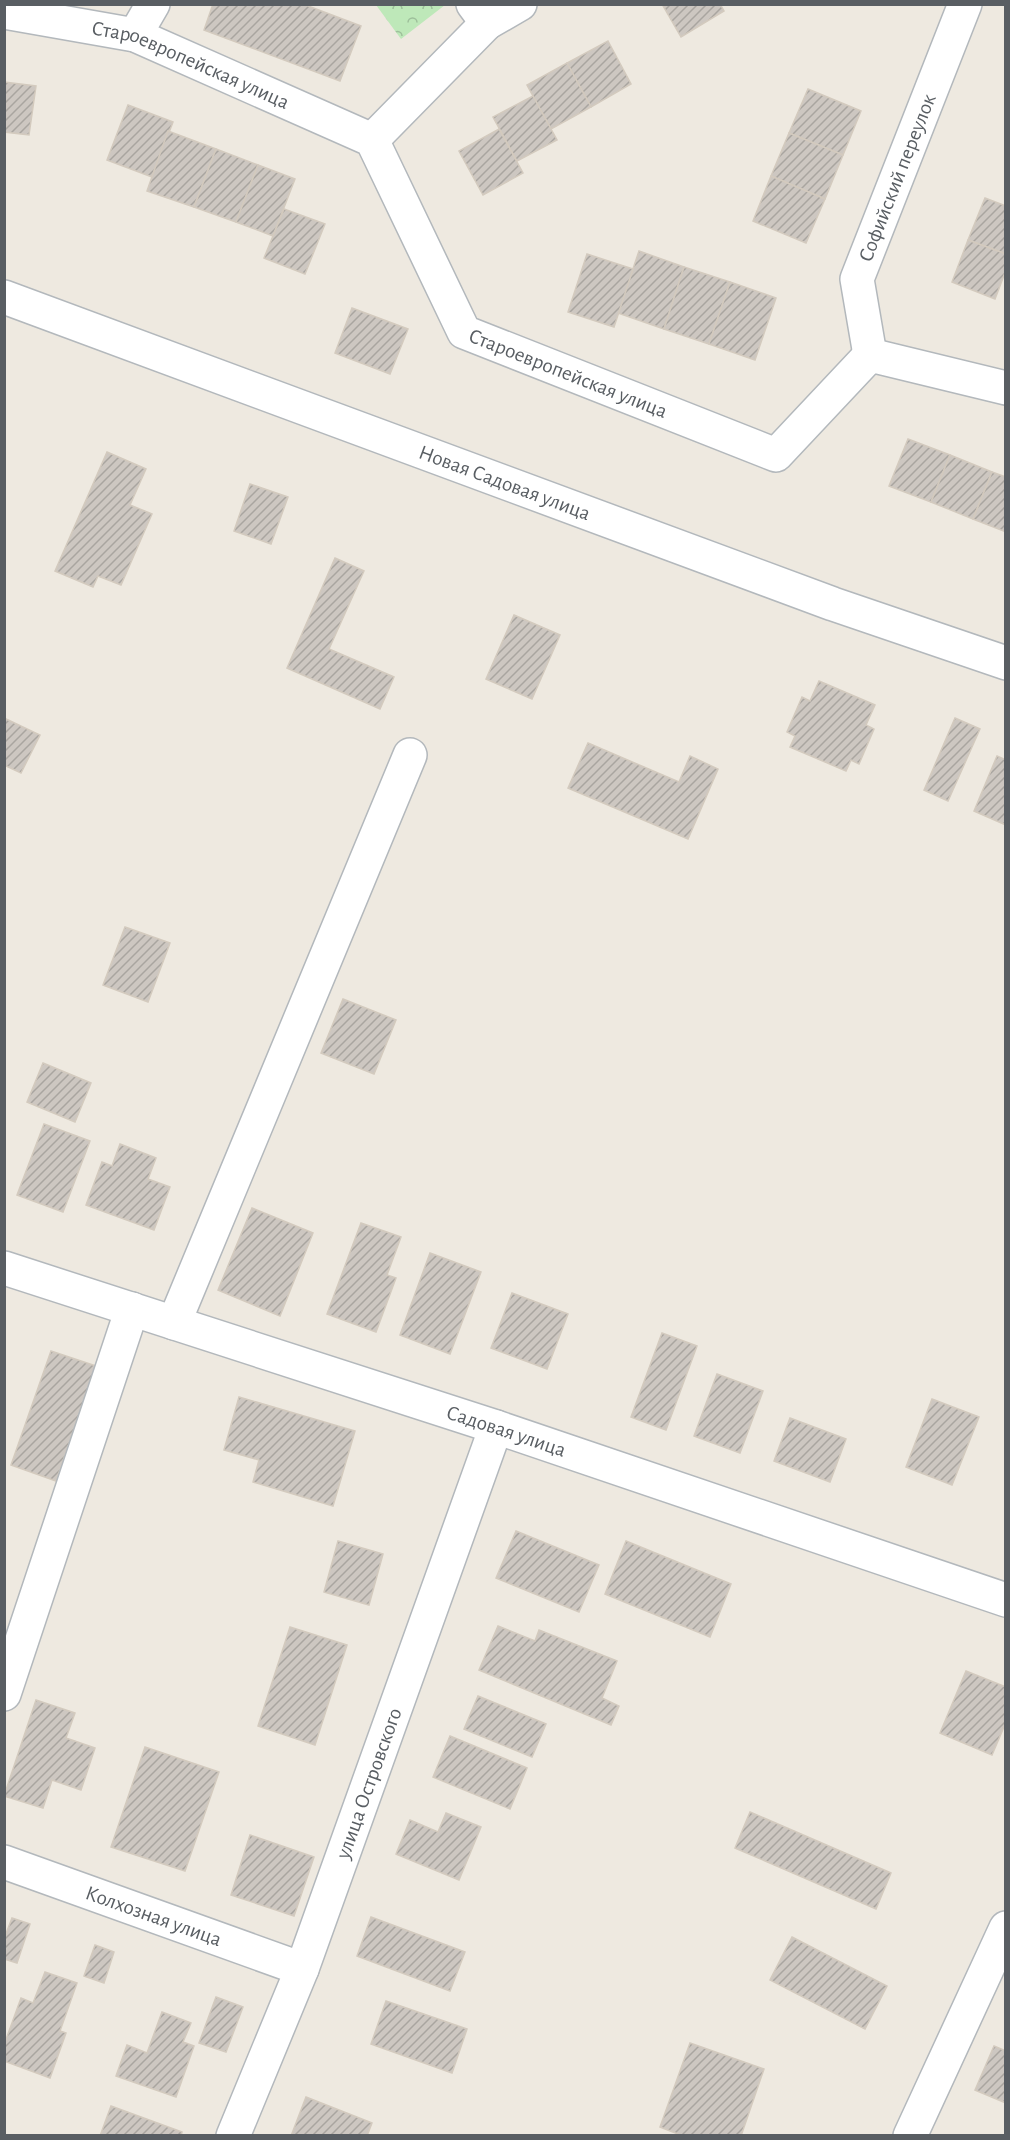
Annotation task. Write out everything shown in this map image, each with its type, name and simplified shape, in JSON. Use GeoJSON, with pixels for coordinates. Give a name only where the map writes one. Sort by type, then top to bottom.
{"type":"FeatureCollection","features":[{"type":"Feature","properties":{"kind":"street"},"geometry":{"type":"LineString","coordinates":[[135,35],[153,4]]}},
{"type":"Feature","properties":{"kind":"street"},"geometry":{"type":"LineString","coordinates":[[372,140],[480,14],[520,4]]}},
{"type":"Feature","properties":{"kind":"street","name":"Софийский переулок"},"geometry":{"type":"LineString","coordinates":[[870,355],[857,279],[965,4]]}},
{"type":"Feature","properties":{"kind":"street","name":"Староевропейская улица"},"geometry":{"type":"LineString","coordinates":[[4,12],[135,35],[372,140],[464,332],[776,455],[870,355]]}},
{"type":"Feature","properties":{"kind":"street","name":"Новая Садовая улица"},"geometry":{"type":"LineString","coordinates":[[4,297],[822,600],[1005,663]]}},
{"type":"Feature","properties":{"kind":"street"},"geometry":{"type":"LineString","coordinates":[[870,355],[1005,388]]}},
{"type":"Feature","properties":{"kind":"street"},"geometry":{"type":"LineString","coordinates":[[174,1323],[410,755]]}},
{"type":"Feature","properties":{"kind":"street","name":"Садовая улица"},"geometry":{"type":"LineString","coordinates":[[4,1268],[496,1427],[1005,1600]]}},
{"type":"Feature","properties":{"kind":"street"},"geometry":{"type":"LineString","coordinates":[[4,1694],[132,1309]]}},
{"type":"Feature","properties":{"kind":"street","name":"улица Островского"},"geometry":{"type":"LineString","coordinates":[[233,2136],[302,1969],[496,1427]]}},
{"type":"Feature","properties":{"kind":"street","name":"Колхозная улица"},"geometry":{"type":"LineString","coordinates":[[4,1862],[302,1969]]}},
{"type":"Feature","properties":{"kind":"street"},"geometry":{"type":"LineString","coordinates":[[910,2136],[1005,1928]]}},
{"type":"Feature","properties":{"kind":"green space"},"geometry":{"type":"Polygon","coordinates":[[[376,5],[445,5],[401,39],[376,5]]]}},
{"type":"Feature","properties":{"kind":"building"},"geometry":{"type":"Polygon","coordinates":[[[213,4],[303,4],[361,26],[340,81],[204,30],[213,4]]]}},
{"type":"Feature","properties":{"kind":"building"},"geometry":{"type":"Polygon","coordinates":[[[662,4],[720,4],[724,11],[681,37],[662,4]]]}},
{"type":"Feature","properties":{"kind":"building"},"geometry":{"type":"Polygon","coordinates":[[[608,41],[631,84],[591,107],[567,63],[608,41]]]}},
{"type":"Feature","properties":{"kind":"building"},"geometry":{"type":"Polygon","coordinates":[[[567,63],[591,107],[551,129],[527,85],[567,63]]]}},
{"type":"Feature","properties":{"kind":"building"},"geometry":{"type":"Polygon","coordinates":[[[4,82],[36,86],[29,135],[4,132],[4,82]]]}},
{"type":"Feature","properties":{"kind":"building"},"geometry":{"type":"Polygon","coordinates":[[[808,89],[861,111],[843,155],[789,133],[808,89]]]}},
{"type":"Feature","properties":{"kind":"building"},"geometry":{"type":"Polygon","coordinates":[[[533,96],[557,140],[517,161],[493,117],[533,96]]]}},
{"type":"Feature","properties":{"kind":"building"},"geometry":{"type":"Polygon","coordinates":[[[128,105],[173,122],[152,177],[107,160],[128,105]]]}},
{"type":"Feature","properties":{"kind":"building"},"geometry":{"type":"Polygon","coordinates":[[[499,129],[523,173],[483,195],[459,151],[499,129]]]}},
{"type":"Feature","properties":{"kind":"building"},"geometry":{"type":"Polygon","coordinates":[[[168,131],[216,149],[194,207],[147,191],[168,131]]]}},
{"type":"Feature","properties":{"kind":"building"},"geometry":{"type":"Polygon","coordinates":[[[789,133],[843,155],[825,199],[771,176],[789,133]]]}},
{"type":"Feature","properties":{"kind":"building"},"geometry":{"type":"Polygon","coordinates":[[[216,149],[258,165],[236,222],[194,207],[216,149]]]}},
{"type":"Feature","properties":{"kind":"building"},"geometry":{"type":"Polygon","coordinates":[[[258,165],[295,179],[273,236],[236,222],[258,165]]]}},
{"type":"Feature","properties":{"kind":"building"},"geometry":{"type":"Polygon","coordinates":[[[771,176],[825,199],[806,243],[753,221],[771,176]]]}},
{"type":"Feature","properties":{"kind":"building"},"geometry":{"type":"Polygon","coordinates":[[[985,198],[1006,206],[1006,254],[968,240],[985,198]]]}},
{"type":"Feature","properties":{"kind":"building"},"geometry":{"type":"Polygon","coordinates":[[[284,209],[325,224],[305,274],[264,258],[284,209]]]}},
{"type":"Feature","properties":{"kind":"building"},"geometry":{"type":"Polygon","coordinates":[[[968,240],[1006,254],[1006,270],[995,299],[952,282],[968,240]]]}},
{"type":"Feature","properties":{"kind":"building"},"geometry":{"type":"Polygon","coordinates":[[[639,251],[684,267],[664,329],[618,313],[639,251]]]}},
{"type":"Feature","properties":{"kind":"building"},"geometry":{"type":"Polygon","coordinates":[[[587,254],[633,269],[614,327],[568,312],[587,254]]]}},
{"type":"Feature","properties":{"kind":"building"},"geometry":{"type":"Polygon","coordinates":[[[684,267],[730,282],[709,344],[664,329],[684,267]]]}},
{"type":"Feature","properties":{"kind":"building"},"geometry":{"type":"Polygon","coordinates":[[[730,282],[776,298],[755,360],[709,344],[730,282]]]}},
{"type":"Feature","properties":{"kind":"building"},"geometry":{"type":"Polygon","coordinates":[[[352,308],[408,329],[390,374],[335,353],[352,308]]]}},
{"type":"Feature","properties":{"kind":"building"},"geometry":{"type":"Polygon","coordinates":[[[908,439],[950,455],[931,502],[889,486],[908,439]]]}},
{"type":"Feature","properties":{"kind":"building"},"geometry":{"type":"Polygon","coordinates":[[[107,452],[146,469],[130,505],[152,514],[121,585],[98,576],[93,587],[55,571],[107,452]]]}},
{"type":"Feature","properties":{"kind":"building"},"geometry":{"type":"Polygon","coordinates":[[[950,455],[992,472],[973,519],[931,502],[950,455]]]}},
{"type":"Feature","properties":{"kind":"building"},"geometry":{"type":"Polygon","coordinates":[[[992,472],[1006,477],[1006,532],[973,519],[992,472]]]}},
{"type":"Feature","properties":{"kind":"building"},"geometry":{"type":"Polygon","coordinates":[[[250,484],[288,497],[271,544],[234,531],[250,484]]]}},
{"type":"Feature","properties":{"kind":"building"},"geometry":{"type":"Polygon","coordinates":[[[335,558],[364,571],[329,649],[394,677],[380,709],[287,668],[335,558]]]}},
{"type":"Feature","properties":{"kind":"building"},"geometry":{"type":"Polygon","coordinates":[[[514,615],[560,635],[532,699],[486,679],[514,615]]]}},
{"type":"Feature","properties":{"kind":"building"},"geometry":{"type":"Polygon","coordinates":[[[819,681],[875,705],[866,725],[874,729],[859,764],[851,760],[846,771],[790,747],[795,736],[787,732],[802,697],[810,701],[819,681]]]}},
{"type":"Feature","properties":{"kind":"building"},"geometry":{"type":"Polygon","coordinates":[[[4,718],[40,735],[21,773],[4,765],[4,718]]]}},
{"type":"Feature","properties":{"kind":"building"},"geometry":{"type":"Polygon","coordinates":[[[955,718],[980,729],[948,801],[924,790],[955,718]]]}},
{"type":"Feature","properties":{"kind":"building"},"geometry":{"type":"Polygon","coordinates":[[[588,743],[679,782],[690,756],[718,769],[688,839],[568,788],[588,743]]]}},
{"type":"Feature","properties":{"kind":"building"},"geometry":{"type":"Polygon","coordinates":[[[997,756],[1006,760],[1006,825],[974,811],[997,756]]]}},
{"type":"Feature","properties":{"kind":"building"},"geometry":{"type":"Polygon","coordinates":[[[125,927],[170,943],[148,1002],[103,985],[125,927]]]}},
{"type":"Feature","properties":{"kind":"building"},"geometry":{"type":"Polygon","coordinates":[[[343,999],[396,1020],[374,1074],[321,1053],[343,999]]]}},
{"type":"Feature","properties":{"kind":"building"},"geometry":{"type":"Polygon","coordinates":[[[43,1063],[91,1083],[75,1122],[27,1102],[43,1063]]]}},
{"type":"Feature","properties":{"kind":"building"},"geometry":{"type":"Polygon","coordinates":[[[44,1124],[90,1141],[63,1212],[17,1195],[44,1124]]]}},
{"type":"Feature","properties":{"kind":"building"},"geometry":{"type":"Polygon","coordinates":[[[120,1144],[156,1158],[148,1179],[170,1187],[154,1230],[86,1205],[102,1162],[112,1166],[120,1144]]]}},
{"type":"Feature","properties":{"kind":"building"},"geometry":{"type":"Polygon","coordinates":[[[252,1208],[313,1233],[280,1316],[218,1290],[252,1208]]]}},
{"type":"Feature","properties":{"kind":"building"},"geometry":{"type":"Polygon","coordinates":[[[361,1223],[401,1237],[387,1275],[396,1278],[376,1332],[327,1314],[361,1223]]]}},
{"type":"Feature","properties":{"kind":"building"},"geometry":{"type":"Polygon","coordinates":[[[430,1253],[481,1272],[450,1354],[400,1335],[430,1253]]]}},
{"type":"Feature","properties":{"kind":"building"},"geometry":{"type":"Polygon","coordinates":[[[512,1293],[568,1314],[547,1369],[491,1348],[512,1293]]]}},
{"type":"Feature","properties":{"kind":"building"},"geometry":{"type":"Polygon","coordinates":[[[662,1333],[697,1346],[666,1430],[631,1417],[662,1333]]]}},
{"type":"Feature","properties":{"kind":"building"},"geometry":{"type":"Polygon","coordinates":[[[51,1351],[96,1366],[56,1481],[11,1465],[51,1351]]]}},
{"type":"Feature","properties":{"kind":"building"},"geometry":{"type":"Polygon","coordinates":[[[717,1374],[763,1391],[740,1453],[694,1436],[717,1374]]]}},
{"type":"Feature","properties":{"kind":"building"},"geometry":{"type":"Polygon","coordinates":[[[239,1397],[355,1431],[333,1506],[253,1482],[259,1460],[224,1450],[239,1397]]]}},
{"type":"Feature","properties":{"kind":"building"},"geometry":{"type":"Polygon","coordinates":[[[932,1399],[979,1417],[952,1485],[906,1467],[932,1399]]]}},
{"type":"Feature","properties":{"kind":"building"},"geometry":{"type":"Polygon","coordinates":[[[790,1418],[846,1439],[830,1482],[774,1461],[790,1418]]]}},
{"type":"Feature","properties":{"kind":"building"},"geometry":{"type":"Polygon","coordinates":[[[516,1531],[599,1565],[579,1612],[496,1578],[516,1531]]]}},
{"type":"Feature","properties":{"kind":"building"},"geometry":{"type":"Polygon","coordinates":[[[338,1541],[383,1554],[369,1605],[324,1592],[338,1541]]]}},
{"type":"Feature","properties":{"kind":"building"},"geometry":{"type":"Polygon","coordinates":[[[626,1541],[731,1584],[710,1637],[605,1594],[626,1541]]]}},
{"type":"Feature","properties":{"kind":"building"},"geometry":{"type":"Polygon","coordinates":[[[498,1626],[535,1641],[539,1630],[617,1661],[602,1698],[619,1706],[611,1725],[479,1670],[498,1626]]]}},
{"type":"Feature","properties":{"kind":"building"},"geometry":{"type":"Polygon","coordinates":[[[290,1627],[347,1645],[315,1745],[258,1726],[290,1627]]]}},
{"type":"Feature","properties":{"kind":"building"},"geometry":{"type":"Polygon","coordinates":[[[966,1671],[1006,1687],[1006,1722],[992,1755],[940,1733],[966,1671]]]}},
{"type":"Feature","properties":{"kind":"building"},"geometry":{"type":"Polygon","coordinates":[[[478,1696],[546,1724],[532,1757],[464,1729],[478,1696]]]}},
{"type":"Feature","properties":{"kind":"building"},"geometry":{"type":"Polygon","coordinates":[[[36,1700],[75,1713],[66,1738],[95,1748],[81,1790],[52,1780],[43,1808],[4,1796],[36,1700]]]}},
{"type":"Feature","properties":{"kind":"building"},"geometry":{"type":"Polygon","coordinates":[[[450,1736],[527,1768],[510,1809],[433,1777],[450,1736]]]}},
{"type":"Feature","properties":{"kind":"building"},"geometry":{"type":"Polygon","coordinates":[[[145,1747],[219,1772],[185,1871],[111,1847],[145,1747]]]}},
{"type":"Feature","properties":{"kind":"building"},"geometry":{"type":"Polygon","coordinates":[[[750,1812],[891,1873],[876,1909],[735,1848],[750,1812]]]}},
{"type":"Feature","properties":{"kind":"building"},"geometry":{"type":"Polygon","coordinates":[[[446,1813],[481,1827],[459,1880],[396,1854],[410,1820],[438,1832],[446,1813]]]}},
{"type":"Feature","properties":{"kind":"building"},"geometry":{"type":"Polygon","coordinates":[[[250,1835],[314,1857],[294,1916],[231,1895],[250,1835]]]}},
{"type":"Feature","properties":{"kind":"building"},"geometry":{"type":"Polygon","coordinates":[[[371,1917],[465,1952],[450,1991],[357,1956],[371,1917]]]}},
{"type":"Feature","properties":{"kind":"building"},"geometry":{"type":"Polygon","coordinates":[[[12,1918],[30,1924],[17,1963],[4,1959],[4,1939],[12,1918]]]}},
{"type":"Feature","properties":{"kind":"building"},"geometry":{"type":"Polygon","coordinates":[[[792,1937],[887,1986],[865,2029],[770,1980],[792,1937]]]}},
{"type":"Feature","properties":{"kind":"building"},"geometry":{"type":"Polygon","coordinates":[[[95,1945],[114,1952],[104,1983],[84,1976],[95,1945]]]}},
{"type":"Feature","properties":{"kind":"building"},"geometry":{"type":"Polygon","coordinates":[[[45,1972],[77,1983],[60,2031],[66,2033],[50,2078],[4,2061],[4,2045],[21,1998],[33,2003],[45,1972]]]}},
{"type":"Feature","properties":{"kind":"building"},"geometry":{"type":"Polygon","coordinates":[[[216,1997],[243,2007],[226,2052],[199,2043],[216,1997]]]}},
{"type":"Feature","properties":{"kind":"building"},"geometry":{"type":"Polygon","coordinates":[[[386,2001],[467,2029],[452,2073],[371,2044],[386,2001]]]}},
{"type":"Feature","properties":{"kind":"building"},"geometry":{"type":"Polygon","coordinates":[[[162,2012],[191,2023],[183,2042],[194,2046],[176,2097],[116,2076],[127,2045],[147,2053],[162,2012]]]}},
{"type":"Feature","properties":{"kind":"building"},"geometry":{"type":"Polygon","coordinates":[[[690,2043],[764,2069],[741,2136],[683,2136],[660,2127],[690,2043]]]}},
{"type":"Feature","properties":{"kind":"building"},"geometry":{"type":"Polygon","coordinates":[[[994,2046],[1006,2051],[1006,2103],[975,2090],[994,2046]]]}},
{"type":"Feature","properties":{"kind":"building"},"geometry":{"type":"Polygon","coordinates":[[[306,2097],[372,2123],[367,2136],[291,2136],[306,2097]]]}},
{"type":"Feature","properties":{"kind":"building"},"geometry":{"type":"Polygon","coordinates":[[[111,2106],[182,2132],[181,2136],[100,2136],[111,2106]]]}}]}
